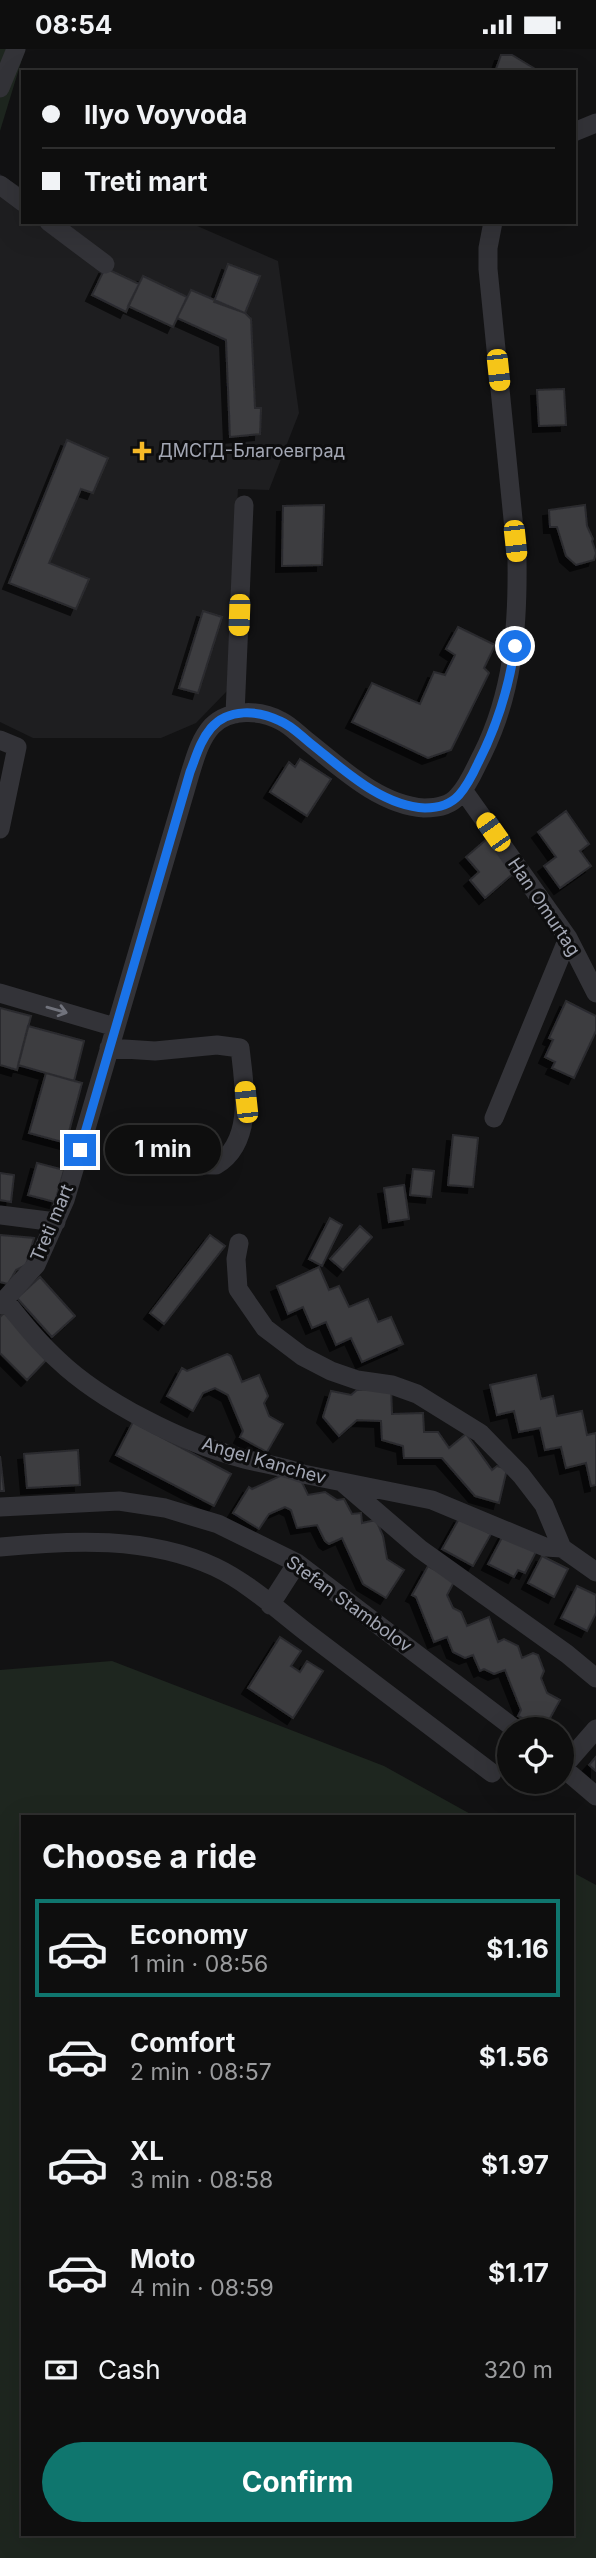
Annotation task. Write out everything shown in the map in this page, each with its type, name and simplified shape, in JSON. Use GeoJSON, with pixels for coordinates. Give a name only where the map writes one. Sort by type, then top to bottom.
{"type":"FeatureCollection","features":[{"type":"Feature","properties":{"kind":"street"},"geometry":{"type":"LineString","coordinates":[[0,87],[16,49]]}},
{"type":"Feature","properties":{"kind":"street"},"geometry":{"type":"LineString","coordinates":[[576,131],[596,123]]}},
{"type":"Feature","properties":{"kind":"street"},"geometry":{"type":"LineString","coordinates":[[0,185],[21,201]]}},
{"type":"Feature","properties":{"kind":"street"},"geometry":{"type":"LineString","coordinates":[[52,224],[105,264]]}},
{"type":"Feature","properties":{"kind":"street"},"geometry":{"type":"LineString","coordinates":[[244,505],[235,714],[252,712],[281,721],[367,786],[402,804],[439,807],[452,801],[463,790],[497,722],[515,646],[517,559],[488,269],[488,248],[493,224]]}},
{"type":"Feature","properties":{"kind":"street","name":"Treti mart"},"geometry":{"type":"LineString","coordinates":[[3,1303],[36,1265],[65,1201],[200,747],[213,726],[235,714]]}},
{"type":"Feature","properties":{"kind":"street"},"geometry":{"type":"LineString","coordinates":[[0,740],[17,747],[0,829]]}},
{"type":"Feature","properties":{"kind":"street","name":"Han Omurtag"},"geometry":{"type":"LineString","coordinates":[[463,790],[568,938],[596,993]]}},
{"type":"Feature","properties":{"kind":"street"},"geometry":{"type":"LineString","coordinates":[[494,1118],[568,938]]}},
{"type":"Feature","properties":{"kind":"street"},"geometry":{"type":"LineString","coordinates":[[0,993],[115,1027]]}},
{"type":"Feature","properties":{"kind":"street"},"geometry":{"type":"LineString","coordinates":[[110,1048],[155,1051],[217,1045],[240,1048],[246,1102],[235,1143],[224,1160],[216,1165],[148,1164]]}},
{"type":"Feature","properties":{"kind":"street"},"geometry":{"type":"LineString","coordinates":[[0,1215],[56,1221]]}},
{"type":"Feature","properties":{"kind":"street"},"geometry":{"type":"LineString","coordinates":[[239,1243],[236,1259],[238,1289],[265,1328],[302,1356],[331,1371],[418,1394],[480,1433],[544,1505],[562,1548],[596,1572]]}},
{"type":"Feature","properties":{"kind":"street","name":"Angel Kanchev"},"geometry":{"type":"LineString","coordinates":[[3,1303],[59,1362],[115,1403],[170,1432],[240,1458],[432,1500],[545,1547],[562,1548]]}},
{"type":"Feature","properties":{"kind":"street"},"geometry":{"type":"LineString","coordinates":[[341,1482],[420,1549],[567,1654],[596,1678]]}},
{"type":"Feature","properties":{"kind":"street","name":"Stefan Stambolov"},"geometry":{"type":"LineString","coordinates":[[0,1507],[119,1501],[165,1508],[218,1524],[296,1563],[499,1717]]}},
{"type":"Feature","properties":{"kind":"street"},"geometry":{"type":"LineString","coordinates":[[0,1547],[113,1543],[148,1547],[214,1567],[270,1605],[492,1773]]}},
{"type":"Feature","properties":{"kind":"street"},"geometry":{"type":"LineString","coordinates":[[270,1605],[296,1563]]}},
{"type":"Feature","properties":{"kind":"street"},"geometry":{"type":"LineString","coordinates":[[574,1754],[596,1729]]}},
{"type":"Feature","properties":{"kind":"street"},"geometry":{"type":"LineString","coordinates":[[574,1777],[596,1796]]}},
{"type":"Feature","properties":{"kind":"shaded area"},"geometry":{"type":"Polygon","coordinates":[[[0,49],[25,49],[0,131],[0,49]]]}},
{"type":"Feature","properties":{"kind":"shaded area","name":"ДМСГД-Благоевград"},"geometry":{"type":"Polygon","coordinates":[[[0,174],[21,188],[21,224],[193,224],[278,261],[299,413],[269,490],[238,489],[227,691],[196,723],[161,738],[33,738],[0,722],[0,174]]]}},
{"type":"Feature","properties":{"kind":"shaded area"},"geometry":{"type":"Polygon","coordinates":[[[112,1661],[384,1766],[472,1815],[21,1815],[21,2536],[574,2536],[574,1873],[596,1885],[596,2558],[0,2558],[0,1670],[112,1661]]]}},
{"type":"Feature","properties":{"kind":"building"},"geometry":{"type":"Polygon","coordinates":[[[501,55],[512,55],[537,70],[496,70],[501,55]]]}},
{"type":"Feature","properties":{"kind":"building"},"geometry":{"type":"Polygon","coordinates":[[[228,264],[260,276],[245,313],[214,302],[228,264]]]}},
{"type":"Feature","properties":{"kind":"building"},"geometry":{"type":"Polygon","coordinates":[[[105,268],[139,284],[126,312],[92,295],[105,268]]]}},
{"type":"Feature","properties":{"kind":"building"},"geometry":{"type":"Polygon","coordinates":[[[143,276],[187,297],[173,327],[128,306],[143,276]]]}},
{"type":"Feature","properties":{"kind":"building","name":"ДМСГД-Благоевград"},"geometry":{"type":"Polygon","coordinates":[[[191,290],[245,313],[251,319],[255,408],[261,408],[260,434],[230,437],[226,340],[177,318],[191,290]]]}},
{"type":"Feature","properties":{"kind":"building"},"geometry":{"type":"Polygon","coordinates":[[[564,389],[566,425],[539,426],[537,390],[564,389]]]}},
{"type":"Feature","properties":{"kind":"building"},"geometry":{"type":"Polygon","coordinates":[[[67,440],[108,458],[93,493],[81,489],[49,563],[89,579],[76,609],[9,583],[67,440]]]}},
{"type":"Feature","properties":{"kind":"building"},"geometry":{"type":"Polygon","coordinates":[[[324,505],[322,565],[282,566],[283,506],[324,505]]]}},
{"type":"Feature","properties":{"kind":"building"},"geometry":{"type":"Polygon","coordinates":[[[585,505],[587,526],[596,553],[594,560],[576,565],[566,556],[557,527],[550,527],[549,510],[585,505]]]}},
{"type":"Feature","properties":{"kind":"building"},"geometry":{"type":"Polygon","coordinates":[[[203,611],[222,617],[198,693],[179,688],[203,611]]]}},
{"type":"Feature","properties":{"kind":"building"},"geometry":{"type":"Polygon","coordinates":[[[458,627],[495,645],[484,668],[489,673],[451,750],[428,758],[352,722],[372,683],[420,704],[434,672],[445,675],[455,655],[446,649],[458,627]]]}},
{"type":"Feature","properties":{"kind":"building"},"geometry":{"type":"Polygon","coordinates":[[[300,759],[331,779],[307,816],[270,792],[289,762],[295,767],[300,759]]]}},
{"type":"Feature","properties":{"kind":"building"},"geometry":{"type":"Polygon","coordinates":[[[566,811],[589,844],[580,851],[591,866],[560,888],[544,866],[556,857],[538,832],[566,811]]]}},
{"type":"Feature","properties":{"kind":"building"},"geometry":{"type":"Polygon","coordinates":[[[487,839],[515,872],[485,898],[470,880],[479,872],[466,857],[487,839]]]}},
{"type":"Feature","properties":{"kind":"building"},"geometry":{"type":"Polygon","coordinates":[[[566,1001],[596,1016],[596,1031],[574,1078],[552,1068],[555,1062],[545,1057],[553,1040],[549,1038],[566,1001]]]}},
{"type":"Feature","properties":{"kind":"building"},"geometry":{"type":"Polygon","coordinates":[[[0,1008],[31,1016],[17,1070],[0,1065],[0,1008]]]}},
{"type":"Feature","properties":{"kind":"building"},"geometry":{"type":"Polygon","coordinates":[[[28,1026],[84,1041],[74,1081],[18,1065],[28,1026]]]}},
{"type":"Feature","properties":{"kind":"building"},"geometry":{"type":"Polygon","coordinates":[[[46,1073],[82,1083],[66,1143],[29,1133],[46,1073]]]}},
{"type":"Feature","properties":{"kind":"building"},"geometry":{"type":"Polygon","coordinates":[[[453,1135],[478,1138],[473,1187],[448,1185],[453,1135]]]}},
{"type":"Feature","properties":{"kind":"building"},"geometry":{"type":"Polygon","coordinates":[[[37,1163],[64,1170],[55,1202],[28,1195],[37,1163]]]}},
{"type":"Feature","properties":{"kind":"building"},"geometry":{"type":"Polygon","coordinates":[[[413,1169],[434,1171],[431,1197],[410,1195],[413,1169]]]}},
{"type":"Feature","properties":{"kind":"building"},"geometry":{"type":"Polygon","coordinates":[[[0,1173],[14,1175],[11,1202],[0,1200],[0,1173]]]}},
{"type":"Feature","properties":{"kind":"building"},"geometry":{"type":"Polygon","coordinates":[[[404,1185],[409,1219],[389,1222],[384,1188],[404,1185]]]}},
{"type":"Feature","properties":{"kind":"building"},"geometry":{"type":"Polygon","coordinates":[[[330,1218],[342,1225],[322,1266],[309,1259],[330,1218]]]}},
{"type":"Feature","properties":{"kind":"building"},"geometry":{"type":"Polygon","coordinates":[[[360,1226],[372,1237],[343,1270],[330,1259],[360,1226]]]}},
{"type":"Feature","properties":{"kind":"building"},"geometry":{"type":"Polygon","coordinates":[[[0,1235],[34,1238],[26,1265],[16,1270],[8,1284],[0,1282],[0,1235]]]}},
{"type":"Feature","properties":{"kind":"building"},"geometry":{"type":"Polygon","coordinates":[[[210,1235],[225,1246],[164,1324],[150,1313],[210,1235]]]}},
{"type":"Feature","properties":{"kind":"building"},"geometry":{"type":"Polygon","coordinates":[[[319,1267],[329,1290],[339,1286],[349,1307],[368,1299],[378,1322],[391,1317],[403,1344],[362,1362],[351,1338],[336,1345],[326,1322],[312,1328],[303,1307],[288,1314],[277,1286],[319,1267]]]}},
{"type":"Feature","properties":{"kind":"building"},"geometry":{"type":"Polygon","coordinates":[[[40,1277],[75,1316],[52,1337],[17,1298],[40,1277]]]}},
{"type":"Feature","properties":{"kind":"building"},"geometry":{"type":"Polygon","coordinates":[[[4,1313],[49,1357],[27,1380],[0,1353],[0,1317],[4,1313]]]}},
{"type":"Feature","properties":{"kind":"building"},"geometry":{"type":"Polygon","coordinates":[[[227,1354],[231,1356],[242,1382],[259,1375],[268,1396],[264,1403],[269,1416],[283,1424],[267,1452],[240,1437],[243,1431],[228,1395],[215,1388],[203,1393],[193,1411],[167,1396],[182,1368],[187,1371],[227,1354]]]}},
{"type":"Feature","properties":{"kind":"building"},"geometry":{"type":"Polygon","coordinates":[[[536,1375],[541,1399],[553,1396],[557,1416],[582,1411],[587,1435],[596,1433],[596,1485],[591,1486],[586,1463],[566,1468],[561,1447],[545,1450],[540,1428],[519,1432],[514,1411],[497,1415],[490,1385],[536,1375]]]}},
{"type":"Feature","properties":{"kind":"building"},"geometry":{"type":"Polygon","coordinates":[[[391,1388],[392,1414],[423,1413],[424,1432],[438,1432],[449,1448],[466,1434],[492,1470],[497,1466],[507,1469],[499,1503],[475,1496],[442,1458],[404,1458],[403,1446],[382,1440],[381,1421],[357,1420],[339,1436],[323,1417],[331,1391],[351,1395],[357,1390],[391,1388]]]}},
{"type":"Feature","properties":{"kind":"building"},"geometry":{"type":"Polygon","coordinates":[[[133,1422],[231,1474],[214,1506],[116,1455],[133,1422]]]}},
{"type":"Feature","properties":{"kind":"building"},"geometry":{"type":"Polygon","coordinates":[[[78,1450],[80,1485],[27,1488],[24,1454],[78,1450]]]}},
{"type":"Feature","properties":{"kind":"building"},"geometry":{"type":"Polygon","coordinates":[[[0,1456],[4,1491],[0,1491],[0,1456]]]}},
{"type":"Feature","properties":{"kind":"building"},"geometry":{"type":"Polygon","coordinates":[[[293,1470],[297,1472],[308,1495],[325,1492],[337,1500],[344,1499],[352,1514],[361,1513],[362,1523],[376,1520],[383,1536],[387,1559],[404,1570],[386,1598],[363,1584],[342,1538],[329,1544],[317,1525],[297,1528],[291,1510],[285,1507],[269,1514],[259,1529],[233,1513],[249,1487],[252,1489],[293,1470]]]}},
{"type":"Feature","properties":{"kind":"building"},"geometry":{"type":"Polygon","coordinates":[[[460,1517],[491,1534],[473,1566],[442,1549],[460,1517]]]}},
{"type":"Feature","properties":{"kind":"building"},"geometry":{"type":"Polygon","coordinates":[[[506,1530],[538,1548],[525,1573],[518,1570],[514,1577],[488,1564],[506,1530]]]}},
{"type":"Feature","properties":{"kind":"building"},"geometry":{"type":"Polygon","coordinates":[[[542,1556],[568,1569],[554,1597],[528,1583],[542,1556]]]}},
{"type":"Feature","properties":{"kind":"building"},"geometry":{"type":"Polygon","coordinates":[[[428,1566],[455,1580],[447,1595],[453,1608],[461,1612],[467,1626],[489,1617],[498,1642],[504,1639],[518,1646],[522,1658],[533,1653],[538,1655],[544,1671],[541,1678],[547,1693],[560,1700],[551,1717],[518,1716],[521,1710],[505,1670],[494,1674],[484,1669],[480,1671],[473,1655],[465,1658],[453,1652],[447,1637],[434,1642],[416,1597],[412,1595],[428,1566]]]}},
{"type":"Feature","properties":{"kind":"building"},"geometry":{"type":"Polygon","coordinates":[[[577,1586],[596,1595],[596,1613],[587,1631],[561,1618],[577,1586]]]}},
{"type":"Feature","properties":{"kind":"building"},"geometry":{"type":"Polygon","coordinates":[[[280,1637],[301,1651],[291,1666],[300,1672],[307,1661],[323,1671],[293,1718],[248,1688],[280,1637]]]}},
{"type":"Feature","properties":{"kind":"building"},"geometry":{"type":"Polygon","coordinates":[[[596,1757],[596,1771],[589,1765],[596,1757]]]}},
{"type":"Feature","properties":{"kind":"place","name":"ДМСГД-Благоевград"},"geometry":{"type":"Point","coordinates":[142,451]}},
{"type":"Feature","properties":{"kind":"route"},"geometry":{"type":"LineString","coordinates":[[80,1150],[190,772],[203,739],[213,726],[235,714],[252,712],[273,717],[289,725],[335,763],[384,796],[412,806],[439,807],[446,805],[463,790],[487,745],[508,685],[515,646]]}}]}
